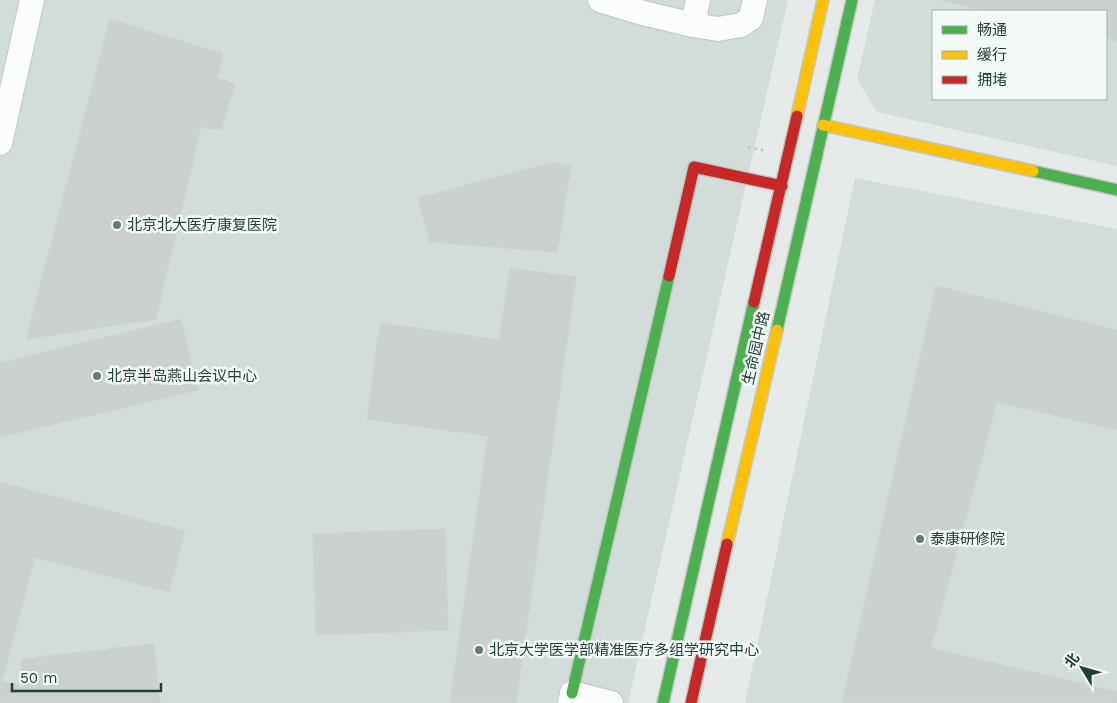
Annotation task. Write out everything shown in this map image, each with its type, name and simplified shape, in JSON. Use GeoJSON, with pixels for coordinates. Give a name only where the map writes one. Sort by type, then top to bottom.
{"type":"FeatureCollection","features":[{"type":"Feature","properties":{"kind":"street"},"geometry":{"type":"LineString","coordinates":[[0,143],[32,0]]}},
{"type":"Feature","properties":{"kind":"street"},"geometry":{"type":"LineString","coordinates":[[600,0],[641,6],[693,25],[718,29],[741,25],[751,18],[755,0]]}},
{"type":"Feature","properties":{"kind":"street"},"geometry":{"type":"LineString","coordinates":[[693,25],[698,0]]}},
{"type":"Feature","properties":{"kind":"street","name":"生命园中路"},"geometry":{"type":"LineString","coordinates":[[663,703],[823,0]]}},
{"type":"Feature","properties":{"kind":"street","name":"生命园中路"},"geometry":{"type":"LineString","coordinates":[[691,703],[852,0]]}},
{"type":"Feature","properties":{"kind":"street"},"geometry":{"type":"LineString","coordinates":[[823,125],[1117,190]]}},
{"type":"Feature","properties":{"kind":"street"},"geometry":{"type":"LineString","coordinates":[[611,703],[571,698],[694,167],[782,186]]}},
{"type":"Feature","properties":{"kind":"shaded area"},"geometry":{"type":"Polygon","coordinates":[[[0,0],[788,0],[628,703],[0,703],[0,0]]]}},
{"type":"Feature","properties":{"kind":"shaded area"},"geometry":{"type":"Polygon","coordinates":[[[875,0],[1117,0],[1117,166],[877,112],[857,79],[875,0]]]}},
{"type":"Feature","properties":{"kind":"shaded area","name":"泰康研修院"},"geometry":{"type":"Polygon","coordinates":[[[855,178],[1117,229],[1117,703],[745,703],[855,178]]]}},
{"type":"Feature","properties":{"kind":"building"},"geometry":{"type":"Polygon","coordinates":[[[941,0],[1117,0],[1117,41],[1107,38],[1107,10],[983,10],[941,0]]]}},
{"type":"Feature","properties":{"kind":"building","name":"北京北大医疗康复医院"},"geometry":{"type":"Polygon","coordinates":[[[110,19],[223,54],[217,78],[235,84],[221,130],[201,127],[156,319],[26,339],[110,19]]]}},
{"type":"Feature","properties":{"kind":"building"},"geometry":{"type":"Polygon","coordinates":[[[554,162],[571,167],[557,252],[430,242],[418,198],[554,162]]]}},
{"type":"Feature","properties":{"kind":"building"},"geometry":{"type":"Polygon","coordinates":[[[510,268],[576,277],[516,703],[450,703],[488,436],[367,419],[380,323],[499,340],[510,268]]]}},
{"type":"Feature","properties":{"kind":"building","name":"泰康研修院"},"geometry":{"type":"Polygon","coordinates":[[[936,286],[1117,330],[1117,430],[997,402],[931,648],[1117,692],[1117,703],[842,703],[936,286]]]}},
{"type":"Feature","properties":{"kind":"building","name":"北京半岛燕山会议中心"},"geometry":{"type":"Polygon","coordinates":[[[181,319],[198,390],[0,437],[0,363],[181,319]]]}},
{"type":"Feature","properties":{"kind":"building"},"geometry":{"type":"Polygon","coordinates":[[[403,326],[473,336],[456,407],[397,381],[403,326]]]}},
{"type":"Feature","properties":{"kind":"building"},"geometry":{"type":"Polygon","coordinates":[[[0,482],[185,531],[169,592],[35,557],[2,681],[24,687],[21,659],[154,644],[160,703],[0,703],[0,482]]]}},
{"type":"Feature","properties":{"kind":"building"},"geometry":{"type":"Polygon","coordinates":[[[445,529],[448,630],[316,635],[313,534],[445,529]]]}},
{"type":"Feature","properties":{"kind":"traffic: fast"},"geometry":{"type":"LineString","coordinates":[[777,330],[852,0]]}},
{"type":"Feature","properties":{"kind":"traffic: fast"},"geometry":{"type":"LineString","coordinates":[[1033,171],[1117,190]]}},
{"type":"Feature","properties":{"kind":"traffic: fast"},"geometry":{"type":"LineString","coordinates":[[572,693],[669,276]]}},
{"type":"Feature","properties":{"kind":"traffic: fast"},"geometry":{"type":"LineString","coordinates":[[663,703],[754,302]]}},
{"type":"Feature","properties":{"kind":"traffic: slow"},"geometry":{"type":"LineString","coordinates":[[797,116],[823,0]]}},
{"type":"Feature","properties":{"kind":"traffic: slow"},"geometry":{"type":"LineString","coordinates":[[823,125],[1033,171]]}},
{"type":"Feature","properties":{"kind":"traffic: slow"},"geometry":{"type":"LineString","coordinates":[[727,544],[777,330]]}},
{"type":"Feature","properties":{"kind":"traffic: jam"},"geometry":{"type":"LineString","coordinates":[[754,302],[797,116]]}},
{"type":"Feature","properties":{"kind":"traffic: jam"},"geometry":{"type":"LineString","coordinates":[[669,276],[694,167],[782,186]]}},
{"type":"Feature","properties":{"kind":"traffic: jam"},"geometry":{"type":"LineString","coordinates":[[691,703],[727,544]]}},
{"type":"Feature","properties":{"kind":"place","name":"北京北大医疗康复医院"},"geometry":{"type":"Point","coordinates":[117,225]}},
{"type":"Feature","properties":{"kind":"place","name":"北京半岛燕山会议中心"},"geometry":{"type":"Point","coordinates":[97,376]}},
{"type":"Feature","properties":{"kind":"place","name":"泰康研修院"},"geometry":{"type":"Point","coordinates":[920,539]}},
{"type":"Feature","properties":{"kind":"place","name":"北京大学医学部精准医疗多组学研究中心"},"geometry":{"type":"Point","coordinates":[479,650]}}]}
